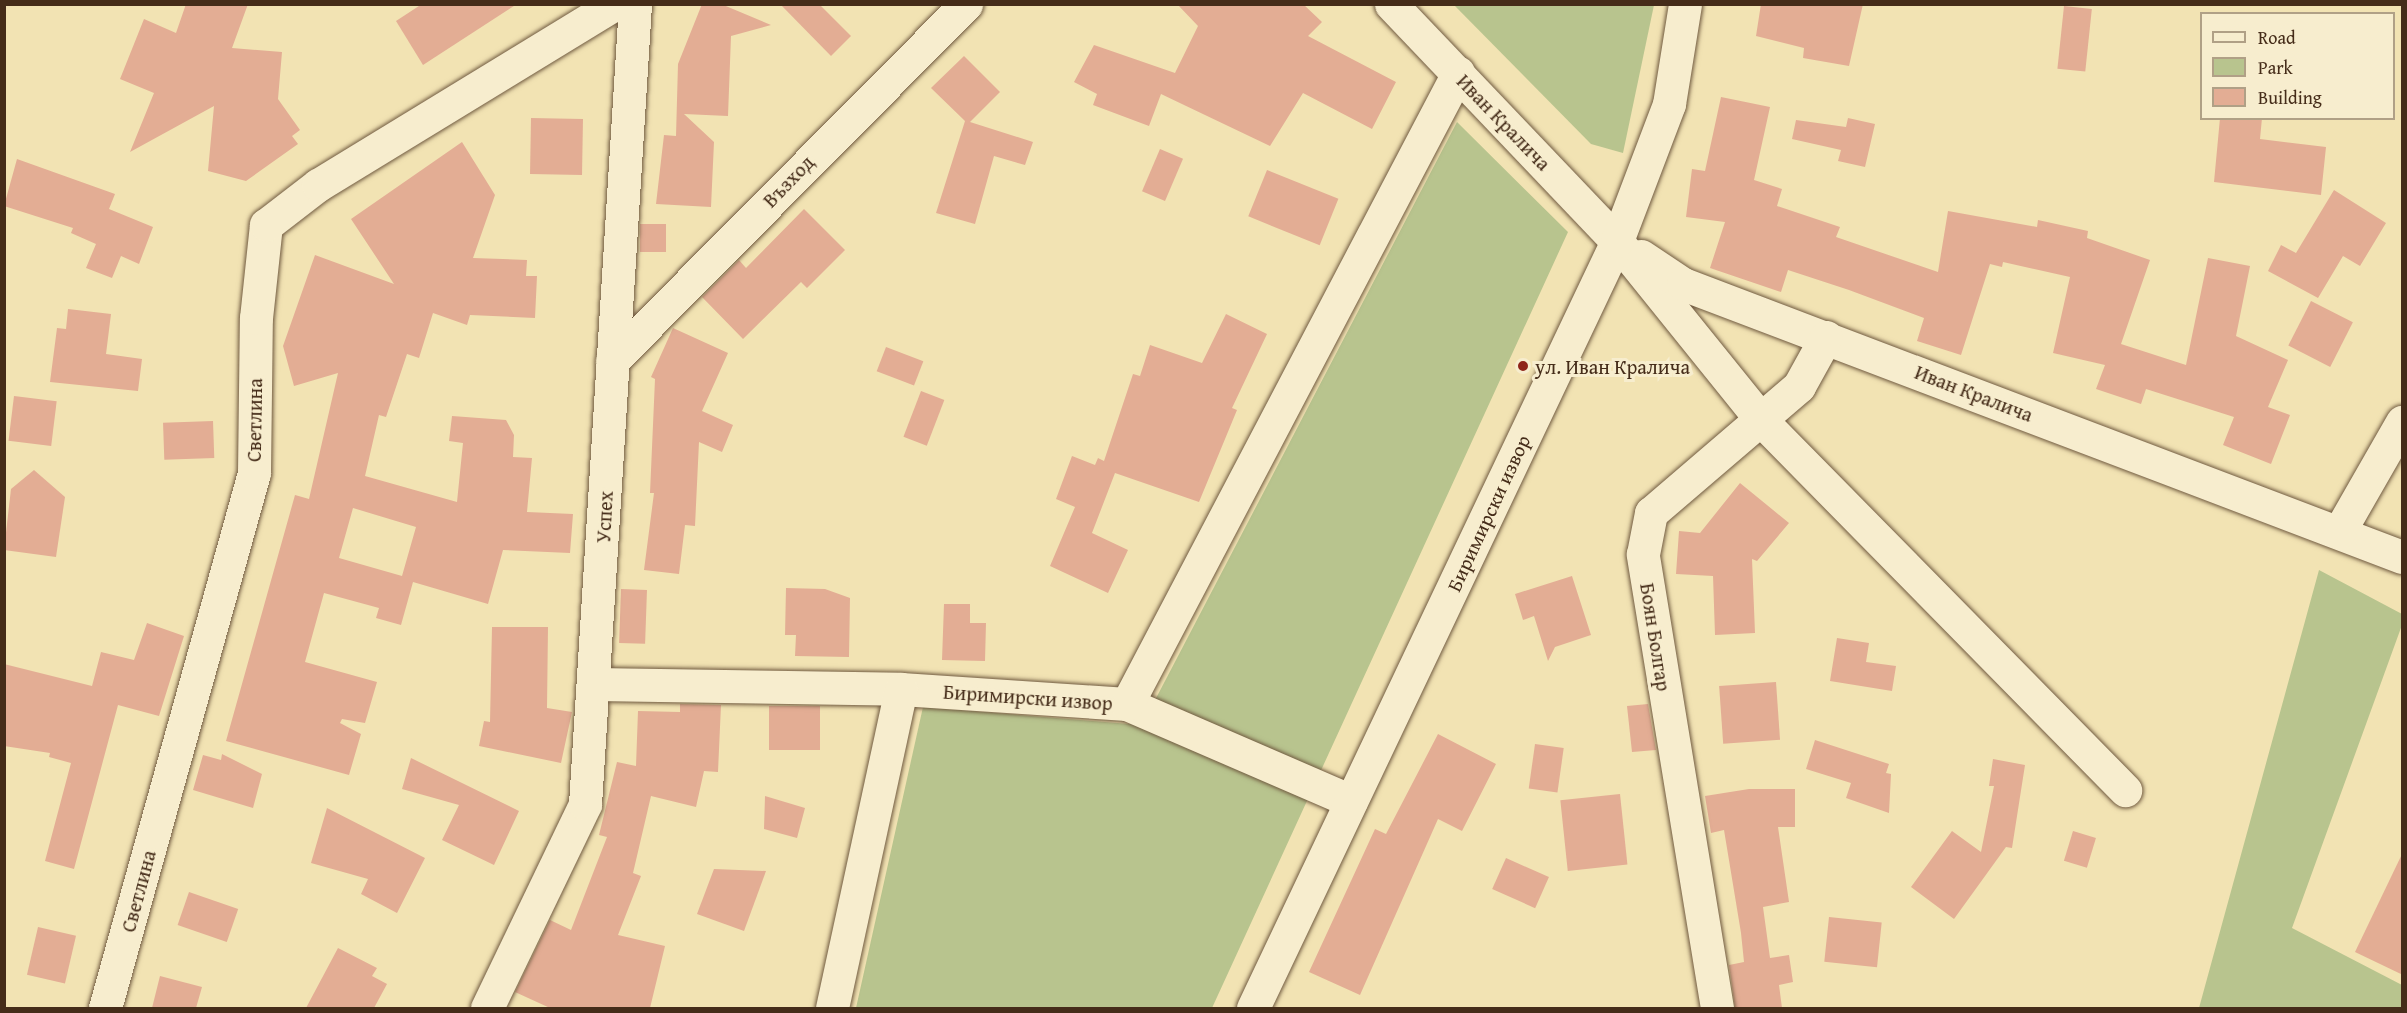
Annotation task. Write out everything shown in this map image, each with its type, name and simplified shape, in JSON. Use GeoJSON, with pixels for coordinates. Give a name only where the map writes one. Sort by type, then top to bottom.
{"type":"FeatureCollection","features":[{"type":"Feature","properties":{"kind":"street","name":"Светлина"},"geometry":{"type":"LineString","coordinates":[[105,1008],[254,473],[256,318],[266,225],[318,185],[614,4]]}},
{"type":"Feature","properties":{"kind":"street","name":"Успех"},"geometry":{"type":"LineString","coordinates":[[487,1008],[585,804],[595,684],[612,361],[635,4]]}},
{"type":"Feature","properties":{"kind":"street","name":"Възход"},"geometry":{"type":"LineString","coordinates":[[612,361],[966,4]]}},
{"type":"Feature","properties":{"kind":"street","name":"Иван Кралича"},"geometry":{"type":"LineString","coordinates":[[1391,4],[1617,241],[1762,421],[2125,790]]}},
{"type":"Feature","properties":{"kind":"street","name":"Биримирски извор"},"geometry":{"type":"LineString","coordinates":[[1253,1008],[1617,241],[1669,104],[1685,4]]}},
{"type":"Feature","properties":{"kind":"street","name":"Биримирски извор"},"geometry":{"type":"LineString","coordinates":[[595,684],[901,689],[1127,704],[1458,73]]}},
{"type":"Feature","properties":{"kind":"street","name":"Иван Кралича"},"geometry":{"type":"LineString","coordinates":[[1617,241],[1683,284],[2403,557]]}},
{"type":"Feature","properties":{"kind":"street","name":"Боян Болгар"},"geometry":{"type":"LineString","coordinates":[[1717,1008],[1643,554],[1651,513],[1762,421],[1799,386],[1826,337]]}},
{"type":"Feature","properties":{"kind":"street"},"geometry":{"type":"LineString","coordinates":[[2339,532],[2403,422]]}},
{"type":"Feature","properties":{"kind":"street"},"geometry":{"type":"LineString","coordinates":[[832,1008],[901,689]]}},
{"type":"Feature","properties":{"kind":"street"},"geometry":{"type":"LineString","coordinates":[[1127,704],[1351,801]]}},
{"type":"Feature","properties":{"kind":"green space"},"geometry":{"type":"Polygon","coordinates":[[[1454,5],[1654,5],[1623,153],[1591,144],[1454,5]]]}},
{"type":"Feature","properties":{"kind":"green space"},"geometry":{"type":"Polygon","coordinates":[[[1457,122],[1568,232],[1212,1008],[856,1008],[923,707],[1142,725],[1457,122]]]}},
{"type":"Feature","properties":{"kind":"green space"},"geometry":{"type":"Polygon","coordinates":[[[2319,570],[2402,614],[2402,625],[2292,928],[2402,985],[2402,1008],[2199,1008],[2319,570]]]}},
{"type":"Feature","properties":{"kind":"building"},"geometry":{"type":"Polygon","coordinates":[[[186,4],[248,4],[232,48],[282,52],[278,99],[300,130],[292,136],[298,144],[246,181],[208,171],[214,106],[130,152],[154,93],[120,79],[144,19],[176,33],[186,4]]]}},
{"type":"Feature","properties":{"kind":"building"},"geometry":{"type":"Polygon","coordinates":[[[422,4],[517,4],[423,65],[396,21],[422,4]]]}},
{"type":"Feature","properties":{"kind":"building"},"geometry":{"type":"Polygon","coordinates":[[[702,4],[721,4],[771,25],[731,36],[728,116],[684,114],[714,142],[711,207],[656,204],[664,135],[676,136],[678,64],[702,4]]]}},
{"type":"Feature","properties":{"kind":"building"},"geometry":{"type":"Polygon","coordinates":[[[780,4],[819,4],[851,36],[831,56],[780,4]]]}},
{"type":"Feature","properties":{"kind":"building"},"geometry":{"type":"Polygon","coordinates":[[[1177,4],[1303,4],[1322,22],[1308,36],[1396,82],[1372,129],[1303,93],[1270,146],[1161,94],[1149,126],[1093,105],[1097,94],[1074,82],[1094,45],[1175,73],[1198,26],[1177,4]]]}},
{"type":"Feature","properties":{"kind":"building"},"geometry":{"type":"Polygon","coordinates":[[[1761,4],[1863,4],[1849,66],[1803,58],[1804,48],[1756,36],[1761,4]]]}},
{"type":"Feature","properties":{"kind":"building"},"geometry":{"type":"Polygon","coordinates":[[[2064,6],[2092,9],[2085,72],[2057,69],[2064,6]]]}},
{"type":"Feature","properties":{"kind":"building"},"geometry":{"type":"Polygon","coordinates":[[[964,56],[1000,92],[970,122],[1033,142],[1025,165],[994,156],[975,224],[936,213],[965,121],[931,88],[964,56]]]}},
{"type":"Feature","properties":{"kind":"building"},"geometry":{"type":"Polygon","coordinates":[[[1721,97],[1770,107],[1754,180],[1782,189],[1777,206],[1840,227],[1836,237],[1938,272],[1948,211],[2037,227],[2038,220],[2088,231],[2087,238],[2150,260],[2121,344],[2186,365],[2208,258],[2250,266],[2236,336],[2288,360],[2268,407],[2290,415],[2271,464],[2223,445],[2234,417],[2146,389],[2141,404],[2096,389],[2105,365],[2053,353],[2070,277],[2003,262],[2002,267],[1990,264],[1961,355],[1917,341],[1924,318],[1849,290],[1788,270],[1781,292],[1710,268],[1725,222],[1686,217],[1692,169],[1705,171],[1721,97]]]}},
{"type":"Feature","properties":{"kind":"building"},"geometry":{"type":"Polygon","coordinates":[[[531,118],[583,119],[582,175],[530,174],[531,118]]]}},
{"type":"Feature","properties":{"kind":"building"},"geometry":{"type":"Polygon","coordinates":[[[1848,118],[1875,124],[1865,167],[1838,161],[1841,150],[1792,139],[1796,120],[1846,127],[1848,118]]]}},
{"type":"Feature","properties":{"kind":"building"},"geometry":{"type":"Polygon","coordinates":[[[2220,120],[2262,120],[2260,139],[2326,147],[2321,195],[2214,182],[2220,120]]]}},
{"type":"Feature","properties":{"kind":"building"},"geometry":{"type":"Polygon","coordinates":[[[462,142],[495,195],[473,258],[527,260],[526,276],[537,276],[535,318],[470,315],[467,325],[433,313],[419,358],[407,354],[386,417],[379,415],[365,476],[457,502],[463,443],[449,441],[452,416],[506,420],[514,435],[513,457],[532,458],[527,512],[573,514],[570,553],[503,550],[488,604],[413,582],[401,625],[376,618],[379,608],[324,593],[305,662],[377,682],[365,723],[342,719],[340,723],[361,734],[349,775],[226,741],[295,495],[309,499],[338,373],[294,386],[283,346],[315,255],[394,284],[351,219],[462,142]],[[353,508],[339,558],[402,576],[416,527],[353,508]]]}},
{"type":"Feature","properties":{"kind":"building"},"geometry":{"type":"Polygon","coordinates":[[[1160,149],[1183,159],[1165,201],[1142,191],[1160,149]]]}},
{"type":"Feature","properties":{"kind":"building"},"geometry":{"type":"Polygon","coordinates":[[[17,159],[115,194],[109,209],[153,227],[139,264],[121,256],[112,278],[86,268],[96,244],[71,233],[73,228],[4,206],[17,159]]]}},
{"type":"Feature","properties":{"kind":"building"},"geometry":{"type":"Polygon","coordinates":[[[1267,170],[1338,199],[1320,245],[1248,216],[1267,170]]]}},
{"type":"Feature","properties":{"kind":"building"},"geometry":{"type":"Polygon","coordinates":[[[2334,190],[2386,223],[2360,266],[2343,256],[2318,298],[2268,271],[2281,245],[2296,253],[2334,190]]]}},
{"type":"Feature","properties":{"kind":"building"},"geometry":{"type":"Polygon","coordinates":[[[804,209],[845,250],[807,288],[801,282],[743,339],[702,297],[739,260],[746,268],[804,209]]]}},
{"type":"Feature","properties":{"kind":"building"},"geometry":{"type":"Polygon","coordinates":[[[640,224],[666,224],[666,252],[640,252],[640,224]]]}},
{"type":"Feature","properties":{"kind":"building"},"geometry":{"type":"Polygon","coordinates":[[[2311,301],[2353,322],[2330,367],[2288,346],[2311,301]]]}},
{"type":"Feature","properties":{"kind":"building"},"geometry":{"type":"Polygon","coordinates":[[[68,309],[111,314],[106,354],[142,359],[138,391],[50,382],[57,328],[66,329],[68,309]]]}},
{"type":"Feature","properties":{"kind":"building"},"geometry":{"type":"Polygon","coordinates":[[[1226,314],[1267,334],[1232,408],[1237,410],[1199,502],[1115,473],[1092,533],[1128,550],[1108,593],[1050,566],[1075,507],[1056,499],[1072,456],[1095,465],[1098,458],[1104,461],[1133,374],[1140,376],[1150,345],[1202,363],[1226,314]]]}},
{"type":"Feature","properties":{"kind":"building"},"geometry":{"type":"Polygon","coordinates":[[[673,328],[728,353],[702,411],[733,425],[722,452],[699,442],[695,526],[685,525],[679,574],[644,570],[654,493],[650,493],[655,379],[651,377],[673,328]]]}},
{"type":"Feature","properties":{"kind":"building"},"geometry":{"type":"Polygon","coordinates":[[[886,347],[923,361],[914,386],[877,371],[886,347]]]}},
{"type":"Feature","properties":{"kind":"building"},"geometry":{"type":"Polygon","coordinates":[[[921,391],[944,400],[927,446],[903,437],[921,391]]]}},
{"type":"Feature","properties":{"kind":"building"},"geometry":{"type":"Polygon","coordinates":[[[14,396],[57,401],[51,446],[9,441],[14,396]]]}},
{"type":"Feature","properties":{"kind":"building"},"geometry":{"type":"Polygon","coordinates":[[[213,421],[214,458],[164,460],[163,423],[213,421]]]}},
{"type":"Feature","properties":{"kind":"building"},"geometry":{"type":"Polygon","coordinates":[[[34,470],[65,497],[56,557],[4,550],[11,489],[34,470]]]}},
{"type":"Feature","properties":{"kind":"building"},"geometry":{"type":"Polygon","coordinates":[[[1740,483],[1789,523],[1757,561],[1752,559],[1755,633],[1715,635],[1713,576],[1676,574],[1679,531],[1700,533],[1740,483]]]}},
{"type":"Feature","properties":{"kind":"building"},"geometry":{"type":"Polygon","coordinates":[[[1572,576],[1591,635],[1555,647],[1548,661],[1534,616],[1523,620],[1515,594],[1572,576]]]}},
{"type":"Feature","properties":{"kind":"building"},"geometry":{"type":"Polygon","coordinates":[[[786,588],[825,589],[850,598],[849,657],[795,656],[796,635],[785,635],[786,588]]]}},
{"type":"Feature","properties":{"kind":"building"},"geometry":{"type":"Polygon","coordinates":[[[621,589],[647,590],[645,644],[619,643],[621,589]]]}},
{"type":"Feature","properties":{"kind":"building"},"geometry":{"type":"Polygon","coordinates":[[[944,604],[970,604],[970,623],[986,623],[985,661],[942,660],[944,604]]]}},
{"type":"Feature","properties":{"kind":"building"},"geometry":{"type":"Polygon","coordinates":[[[147,623],[184,636],[159,716],[118,705],[74,869],[45,861],[71,763],[49,757],[50,753],[4,746],[4,664],[92,686],[101,652],[134,660],[147,623]]]}},
{"type":"Feature","properties":{"kind":"building"},"geometry":{"type":"Polygon","coordinates":[[[492,627],[548,627],[547,708],[572,712],[561,763],[479,746],[484,721],[490,722],[492,627]]]}},
{"type":"Feature","properties":{"kind":"building"},"geometry":{"type":"Polygon","coordinates":[[[1837,638],[1869,643],[1866,662],[1896,666],[1892,691],[1830,681],[1837,638]]]}},
{"type":"Feature","properties":{"kind":"building"},"geometry":{"type":"Polygon","coordinates":[[[1776,682],[1780,740],[1723,744],[1719,686],[1776,682]]]}},
{"type":"Feature","properties":{"kind":"building"},"geometry":{"type":"Polygon","coordinates":[[[680,704],[721,705],[718,772],[704,771],[696,807],[651,796],[633,873],[641,876],[618,935],[665,946],[650,1008],[550,1008],[515,992],[550,920],[571,930],[607,837],[599,835],[617,762],[636,766],[638,711],[680,712],[680,704]]]}},
{"type":"Feature","properties":{"kind":"building"},"geometry":{"type":"Polygon","coordinates":[[[1648,704],[1656,750],[1632,752],[1627,706],[1648,704]]]}},
{"type":"Feature","properties":{"kind":"building"},"geometry":{"type":"Polygon","coordinates":[[[769,706],[820,706],[820,750],[769,750],[769,706]]]}},
{"type":"Feature","properties":{"kind":"building"},"geometry":{"type":"Polygon","coordinates":[[[1438,734],[1496,764],[1462,831],[1438,819],[1360,995],[1309,972],[1375,829],[1386,834],[1438,734]]]}},
{"type":"Feature","properties":{"kind":"building"},"geometry":{"type":"Polygon","coordinates":[[[1815,740],[1889,764],[1886,773],[1891,774],[1889,813],[1846,798],[1851,783],[1806,769],[1815,740]]]}},
{"type":"Feature","properties":{"kind":"building"},"geometry":{"type":"Polygon","coordinates":[[[1535,744],[1564,748],[1557,793],[1529,789],[1535,744]]]}},
{"type":"Feature","properties":{"kind":"building"},"geometry":{"type":"Polygon","coordinates":[[[222,754],[262,774],[253,808],[193,790],[203,755],[221,760],[222,754]]]}},
{"type":"Feature","properties":{"kind":"building"},"geometry":{"type":"Polygon","coordinates":[[[411,758],[519,811],[494,865],[442,840],[459,805],[402,789],[411,758]]]}},
{"type":"Feature","properties":{"kind":"building"},"geometry":{"type":"Polygon","coordinates":[[[1993,759],[2025,765],[2012,848],[2006,847],[1954,919],[1911,887],[1952,831],[1981,852],[1994,786],[1989,786],[1993,759]]]}},
{"type":"Feature","properties":{"kind":"building"},"geometry":{"type":"Polygon","coordinates":[[[1749,789],[1795,789],[1795,827],[1778,827],[1789,902],[1763,907],[1770,958],[1789,955],[1793,982],[1779,985],[1782,1008],[1735,1008],[1729,965],[1744,962],[1741,933],[1724,830],[1711,833],[1705,796],[1749,789]]]}},
{"type":"Feature","properties":{"kind":"building"},"geometry":{"type":"Polygon","coordinates":[[[1620,794],[1627,865],[1568,871],[1560,800],[1620,794]]]}},
{"type":"Feature","properties":{"kind":"building"},"geometry":{"type":"Polygon","coordinates":[[[765,796],[805,808],[797,838],[764,829],[765,796]]]}},
{"type":"Feature","properties":{"kind":"building"},"geometry":{"type":"Polygon","coordinates":[[[327,808],[425,858],[397,913],[361,894],[368,879],[311,863],[327,808]]]}},
{"type":"Feature","properties":{"kind":"building"},"geometry":{"type":"Polygon","coordinates":[[[2073,831],[2096,838],[2087,868],[2064,861],[2073,831]]]}},
{"type":"Feature","properties":{"kind":"building"},"geometry":{"type":"Polygon","coordinates":[[[2403,852],[2403,975],[2355,952],[2403,852]]]}},
{"type":"Feature","properties":{"kind":"building"},"geometry":{"type":"Polygon","coordinates":[[[1506,858],[1549,877],[1535,908],[1492,889],[1506,858]]]}},
{"type":"Feature","properties":{"kind":"building"},"geometry":{"type":"Polygon","coordinates":[[[714,869],[766,871],[744,931],[697,914],[714,869]]]}},
{"type":"Feature","properties":{"kind":"building"},"geometry":{"type":"Polygon","coordinates":[[[189,892],[238,909],[227,942],[178,925],[189,892]]]}},
{"type":"Feature","properties":{"kind":"building"},"geometry":{"type":"Polygon","coordinates":[[[1829,917],[1882,923],[1877,967],[1824,962],[1829,917]]]}},
{"type":"Feature","properties":{"kind":"building"},"geometry":{"type":"Polygon","coordinates":[[[38,927],[76,936],[65,984],[27,975],[38,927]]]}},
{"type":"Feature","properties":{"kind":"building"},"geometry":{"type":"Polygon","coordinates":[[[338,948],[377,968],[372,976],[387,984],[374,1008],[306,1008],[338,948]]]}},
{"type":"Feature","properties":{"kind":"building"},"geometry":{"type":"Polygon","coordinates":[[[160,976],[202,987],[196,1008],[152,1008],[160,976]]]}},
{"type":"Feature","properties":{"kind":"place","name":"ул. Иван Кралича"},"geometry":{"type":"Point","coordinates":[1523,366]}}]}
